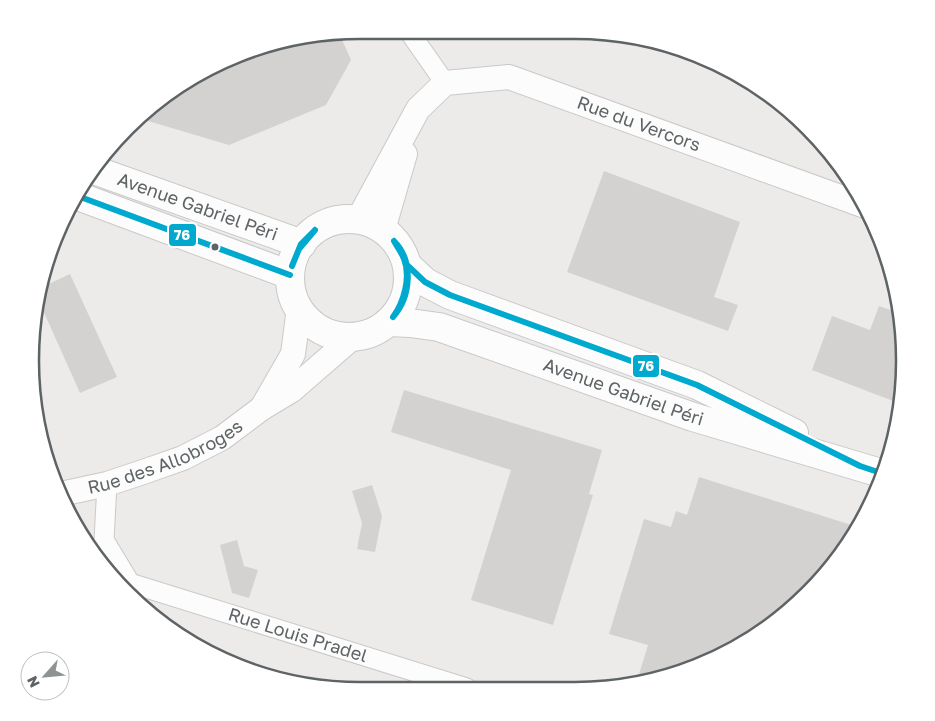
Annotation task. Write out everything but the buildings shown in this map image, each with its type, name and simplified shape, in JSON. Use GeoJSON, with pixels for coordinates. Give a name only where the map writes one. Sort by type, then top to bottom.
{"type":"FeatureCollection","features":[{"type":"Feature","properties":{"kind":"main road","name":"Avenue Gabriel Péri"},"geometry":{"type":"LineString","coordinates":[[100,172],[302,244]]}},
{"type":"Feature","properties":{"kind":"main road","name":"Avenue Gabriel Péri"},"geometry":{"type":"LineString","coordinates":[[83,198],[290,274]]}},
{"type":"Feature","properties":{"kind":"main road"},"geometry":{"type":"LineString","coordinates":[[342,220],[358,220],[371,223],[383,230],[394,240],[402,252],[406,266],[408,281],[405,296],[399,310],[389,322],[372,332],[353,337],[334,335],[316,327],[306,319],[299,308],[291,286],[290,274],[294,258],[302,244],[312,232],[326,224],[342,220]]}},
{"type":"Feature","properties":{"kind":"main road","name":"Avenue Gabriel Péri"},"geometry":{"type":"LineString","coordinates":[[406,266],[425,282],[450,294],[698,386],[872,470]]}},
{"type":"Feature","properties":{"kind":"main road","name":"Avenue Gabriel Péri"},"geometry":{"type":"LineString","coordinates":[[389,322],[410,322],[439,327],[693,417],[872,470]]}},
{"type":"Feature","properties":{"kind":"street"},"geometry":{"type":"LineString","coordinates":[[358,220],[418,109],[445,83],[414,39]]}},
{"type":"Feature","properties":{"kind":"street","name":"Rue du Vercors"},"geometry":{"type":"LineString","coordinates":[[445,83],[508,77],[854,202]]}},
{"type":"Feature","properties":{"kind":"street"},"geometry":{"type":"LineString","coordinates":[[383,230],[418,109]]}},
{"type":"Feature","properties":{"kind":"street","name":"Rue des Allobroges"},"geometry":{"type":"LineString","coordinates":[[262,408],[293,354],[299,308]]}},
{"type":"Feature","properties":{"kind":"street","name":"Rue des Allobroges"},"geometry":{"type":"LineString","coordinates":[[67,493],[107,484],[182,458],[222,438],[262,408],[292,390],[353,337]]}},
{"type":"Feature","properties":{"kind":"street","name":"Rue Louis Pradel"},"geometry":{"type":"LineString","coordinates":[[107,484],[104,540],[117,571]]}},
{"type":"Feature","properties":{"kind":"street","name":"Rue Louis Pradel"},"geometry":{"type":"LineString","coordinates":[[127,582],[448,682]]}},
{"type":"Feature","properties":{"kind":"transit line","name":"76"},"geometry":{"type":"LineString","coordinates":[[83,198],[290,275]]}},
{"type":"Feature","properties":{"kind":"transit line","name":"76"},"geometry":{"type":"LineString","coordinates":[[292,266],[301,244],[315,230]]}},
{"type":"Feature","properties":{"kind":"transit line","name":"76"},"geometry":{"type":"LineString","coordinates":[[292,266],[299,249],[315,230]]}},
{"type":"Feature","properties":{"kind":"transit line","name":"76"},"geometry":{"type":"LineString","coordinates":[[393,317],[403,297],[407,274],[403,257],[394,241]]}},
{"type":"Feature","properties":{"kind":"transit line","name":"76"},"geometry":{"type":"LineString","coordinates":[[393,317],[404,300],[408,279],[405,258],[394,241]]}},
{"type":"Feature","properties":{"kind":"transit line","name":"76"},"geometry":{"type":"LineString","coordinates":[[407,265],[425,282],[450,295],[697,385],[860,466],[876,471]]}}]}
